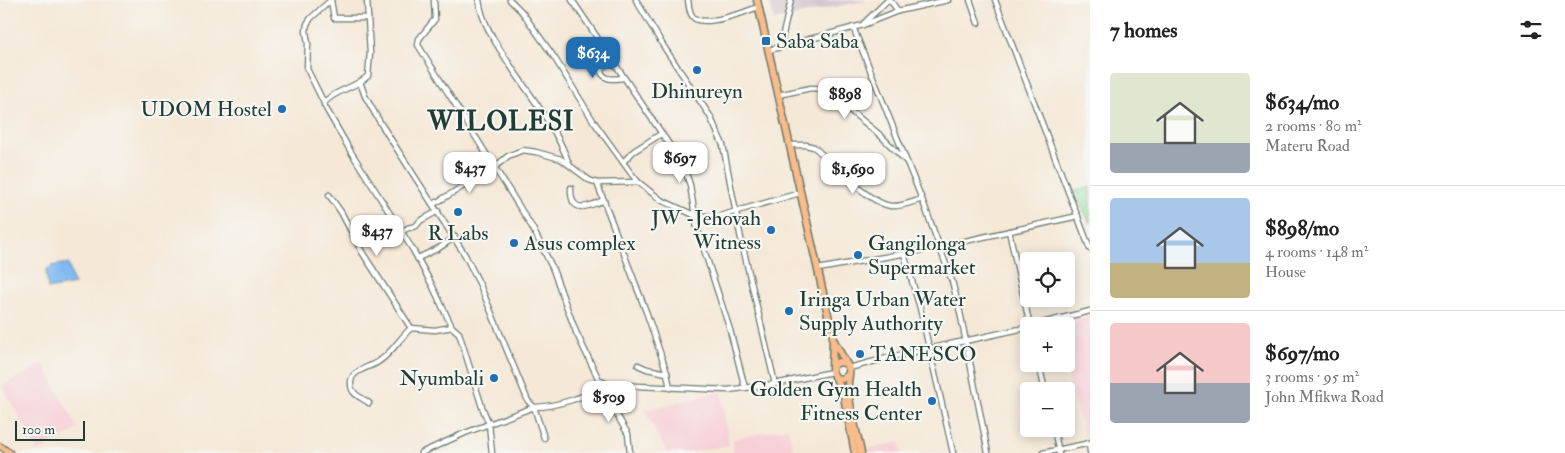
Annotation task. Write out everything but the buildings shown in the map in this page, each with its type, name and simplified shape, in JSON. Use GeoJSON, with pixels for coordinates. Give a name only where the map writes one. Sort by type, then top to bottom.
{"type":"FeatureCollection","features":[{"type":"Feature","properties":{"kind":"highway"},"geometry":{"type":"LineString","coordinates":[[758,3],[833,337],[848,370],[848,390],[861,453]]}},
{"type":"Feature","properties":{"kind":"highway"},"geometry":{"type":"LineString","coordinates":[[833,337],[833,373],[844,396],[855,453]]}},
{"type":"Feature","properties":{"kind":"highway"},"geometry":{"type":"LineString","coordinates":[[833,373],[836,363],[839,362],[842,362],[848,370]]}},
{"type":"Feature","properties":{"kind":"highway"},"geometry":{"type":"LineString","coordinates":[[833,373],[842,379],[848,370]]}},
{"type":"Feature","properties":{"kind":"main road"},"geometry":{"type":"LineString","coordinates":[[0,446],[10,453]]}},
{"type":"Feature","properties":{"kind":"street"},"geometry":{"type":"LineString","coordinates":[[331,0],[334,18],[368,18]]}},
{"type":"Feature","properties":{"kind":"street"},"geometry":{"type":"LineString","coordinates":[[331,0],[307,24],[307,69],[351,152],[418,258],[452,327],[462,338],[489,424],[492,453]]}},
{"type":"Feature","properties":{"kind":"street"},"geometry":{"type":"LineString","coordinates":[[324,103],[368,76],[370,53],[367,0]]}},
{"type":"Feature","properties":{"kind":"street"},"geometry":{"type":"LineString","coordinates":[[434,0],[435,19],[419,39],[418,45],[532,227],[549,260],[576,332],[596,377],[607,384],[728,390],[775,384],[833,373]]}},
{"type":"Feature","properties":{"kind":"street"},"geometry":{"type":"LineString","coordinates":[[479,0],[487,28],[552,128],[568,164]]}},
{"type":"Feature","properties":{"kind":"street"},"geometry":{"type":"LineString","coordinates":[[510,0],[522,12],[554,57],[622,162],[638,182],[661,200],[694,215],[716,217],[800,193]]}},
{"type":"Feature","properties":{"kind":"street"},"geometry":{"type":"LineString","coordinates":[[572,0],[688,176],[694,215],[702,247],[730,330],[744,388]]}},
{"type":"Feature","properties":{"kind":"street"},"geometry":{"type":"LineString","coordinates":[[636,0],[717,130],[723,145],[775,384]]}},
{"type":"Feature","properties":{"kind":"street"},"geometry":{"type":"LineString","coordinates":[[683,0],[689,6]]}},
{"type":"Feature","properties":{"kind":"street"},"geometry":{"type":"LineString","coordinates":[[688,0],[692,15],[700,21],[727,17],[758,3]]}},
{"type":"Feature","properties":{"kind":"street"},"geometry":{"type":"LineString","coordinates":[[780,47],[791,0]]}},
{"type":"Feature","properties":{"kind":"street"},"geometry":{"type":"LineString","coordinates":[[863,25],[889,0],[898,11]]}},
{"type":"Feature","properties":{"kind":"street"},"geometry":{"type":"LineString","coordinates":[[769,50],[863,25],[898,11],[948,0]]}},
{"type":"Feature","properties":{"kind":"street"},"geometry":{"type":"LineString","coordinates":[[970,0],[978,23]]}},
{"type":"Feature","properties":{"kind":"street"},"geometry":{"type":"LineString","coordinates":[[995,0],[1090,249]]}},
{"type":"Feature","properties":{"kind":"street"},"geometry":{"type":"LineString","coordinates":[[854,27],[922,198],[938,247],[952,281],[988,453]]}},
{"type":"Feature","properties":{"kind":"street"},"geometry":{"type":"LineString","coordinates":[[612,61],[602,68],[600,72],[603,76],[610,79],[623,78]]}},
{"type":"Feature","properties":{"kind":"street"},"geometry":{"type":"LineString","coordinates":[[360,82],[365,96],[381,124],[455,237],[480,285],[528,401],[534,407],[544,438]]}},
{"type":"Feature","properties":{"kind":"street"},"geometry":{"type":"LineString","coordinates":[[778,95],[811,88],[824,89],[880,135],[907,163]]}},
{"type":"Feature","properties":{"kind":"street"},"geometry":{"type":"LineString","coordinates":[[622,162],[634,151],[661,134]]}},
{"type":"Feature","properties":{"kind":"street"},"geometry":{"type":"LineString","coordinates":[[790,145],[814,147],[866,194],[881,202],[893,206],[922,198]]}},
{"type":"Feature","properties":{"kind":"street"},"geometry":{"type":"LineString","coordinates":[[434,204],[495,167],[508,156],[523,150],[550,155],[597,183],[638,182]]}},
{"type":"Feature","properties":{"kind":"street"},"geometry":{"type":"LineString","coordinates":[[597,183],[647,314],[667,372],[670,388]]}},
{"type":"Feature","properties":{"kind":"street"},"geometry":{"type":"LineString","coordinates":[[570,188],[574,203],[581,208],[589,207],[604,200]]}},
{"type":"Feature","properties":{"kind":"street"},"geometry":{"type":"LineString","coordinates":[[329,196],[341,212],[359,247],[411,328]]}},
{"type":"Feature","properties":{"kind":"street"},"geometry":{"type":"LineString","coordinates":[[401,232],[416,226],[419,222],[438,211]]}},
{"type":"Feature","properties":{"kind":"street"},"geometry":{"type":"LineString","coordinates":[[818,269],[904,254],[1078,216]]}},
{"type":"Feature","properties":{"kind":"street"},"geometry":{"type":"LineString","coordinates":[[1009,231],[1028,317]]}},
{"type":"Feature","properties":{"kind":"street"},"geometry":{"type":"LineString","coordinates":[[418,258],[455,237]]}},
{"type":"Feature","properties":{"kind":"street"},"geometry":{"type":"LineString","coordinates":[[904,254],[920,308],[952,453]]}},
{"type":"Feature","properties":{"kind":"street"},"geometry":{"type":"LineString","coordinates":[[1066,317],[1090,311]]}},
{"type":"Feature","properties":{"kind":"street"},"geometry":{"type":"LineString","coordinates":[[411,328],[435,330],[452,327]]}},
{"type":"Feature","properties":{"kind":"street"},"geometry":{"type":"LineString","coordinates":[[369,403],[357,396],[352,390],[351,378],[358,371],[377,363],[385,357],[411,328]]}},
{"type":"Feature","properties":{"kind":"street"},"geometry":{"type":"LineString","coordinates":[[848,370],[928,349],[1020,328]]}},
{"type":"Feature","properties":{"kind":"street"},"geometry":{"type":"LineString","coordinates":[[638,365],[647,369],[667,372]]}},
{"type":"Feature","properties":{"kind":"street"},"geometry":{"type":"LineString","coordinates":[[421,453],[534,407],[556,404],[601,388],[607,384]]}},
{"type":"Feature","properties":{"kind":"street"},"geometry":{"type":"LineString","coordinates":[[601,388],[612,410],[628,434],[630,453]]}},
{"type":"Feature","properties":{"kind":"street"},"geometry":{"type":"LineString","coordinates":[[1056,437],[1059,451]]}},
{"type":"Feature","properties":{"kind":"street"},"geometry":{"type":"LineString","coordinates":[[1043,453],[1089,443],[1090,452]]}},
{"type":"Feature","properties":{"kind":"shaded area"},"geometry":{"type":"Polygon","coordinates":[[[769,0],[867,0],[774,20],[769,0]]]}},
{"type":"Feature","properties":{"kind":"shaded area"},"geometry":{"type":"Polygon","coordinates":[[[1090,316],[1090,441],[1086,442],[1075,403],[1075,382],[1069,382],[1066,372],[1075,372],[1075,318],[1090,316]]]}},
{"type":"Feature","properties":{"kind":"shaded area"},"geometry":{"type":"Polygon","coordinates":[[[43,364],[78,429],[38,451],[2,386],[43,364]]]}},
{"type":"Feature","properties":{"kind":"shaded area"},"geometry":{"type":"Polygon","coordinates":[[[721,391],[729,445],[685,453],[667,453],[645,410],[721,391]]]}},
{"type":"Feature","properties":{"kind":"shaded area"},"geometry":{"type":"Polygon","coordinates":[[[788,428],[794,453],[734,453],[733,439],[788,428]]]}},
{"type":"Feature","properties":{"kind":"shaded area"},"geometry":{"type":"Polygon","coordinates":[[[900,442],[902,453],[869,453],[868,449],[900,442]]]}},
{"type":"Feature","properties":{"kind":"green space"},"geometry":{"type":"Polygon","coordinates":[[[1090,187],[1090,224],[1075,191],[1090,187]]]}},
{"type":"Feature","properties":{"kind":"water"},"geometry":{"type":"Polygon","coordinates":[[[68,263],[74,284],[48,289],[46,270],[52,266],[68,263]]]}},
{"type":"Feature","properties":{"kind":"place","name":"Saba Saba"},"geometry":{"type":"Point","coordinates":[766,41]}},
{"type":"Feature","properties":{"kind":"place","name":"Dhinureyn"},"geometry":{"type":"Point","coordinates":[697,70]}},
{"type":"Feature","properties":{"kind":"place","name":"UDOM Hostel"},"geometry":{"type":"Point","coordinates":[282,109]}},
{"type":"Feature","properties":{"kind":"place","name":"R Labs"},"geometry":{"type":"Point","coordinates":[458,212]}},
{"type":"Feature","properties":{"kind":"place","name":"JW -Jehovah Witness"},"geometry":{"type":"Point","coordinates":[771,230]}},
{"type":"Feature","properties":{"kind":"place","name":"Asus complex"},"geometry":{"type":"Point","coordinates":[514,243]}},
{"type":"Feature","properties":{"kind":"place","name":"Gangilonga Supermarket"},"geometry":{"type":"Point","coordinates":[858,255]}},
{"type":"Feature","properties":{"kind":"place","name":"Iringa Urban Water Supply Authority"},"geometry":{"type":"Point","coordinates":[789,311]}},
{"type":"Feature","properties":{"kind":"place","name":"TANESCO"},"geometry":{"type":"Point","coordinates":[860,354]}},
{"type":"Feature","properties":{"kind":"place","name":"Nyumbali"},"geometry":{"type":"Point","coordinates":[494,378]}},
{"type":"Feature","properties":{"kind":"place","name":"Golden Gym Health Fitness Center"},"geometry":{"type":"Point","coordinates":[932,401]}},
{"type":"Feature","properties":{"kind":"district","name":"WILOLESI"},"geometry":{"type":"Point","coordinates":[501,121]}}]}
